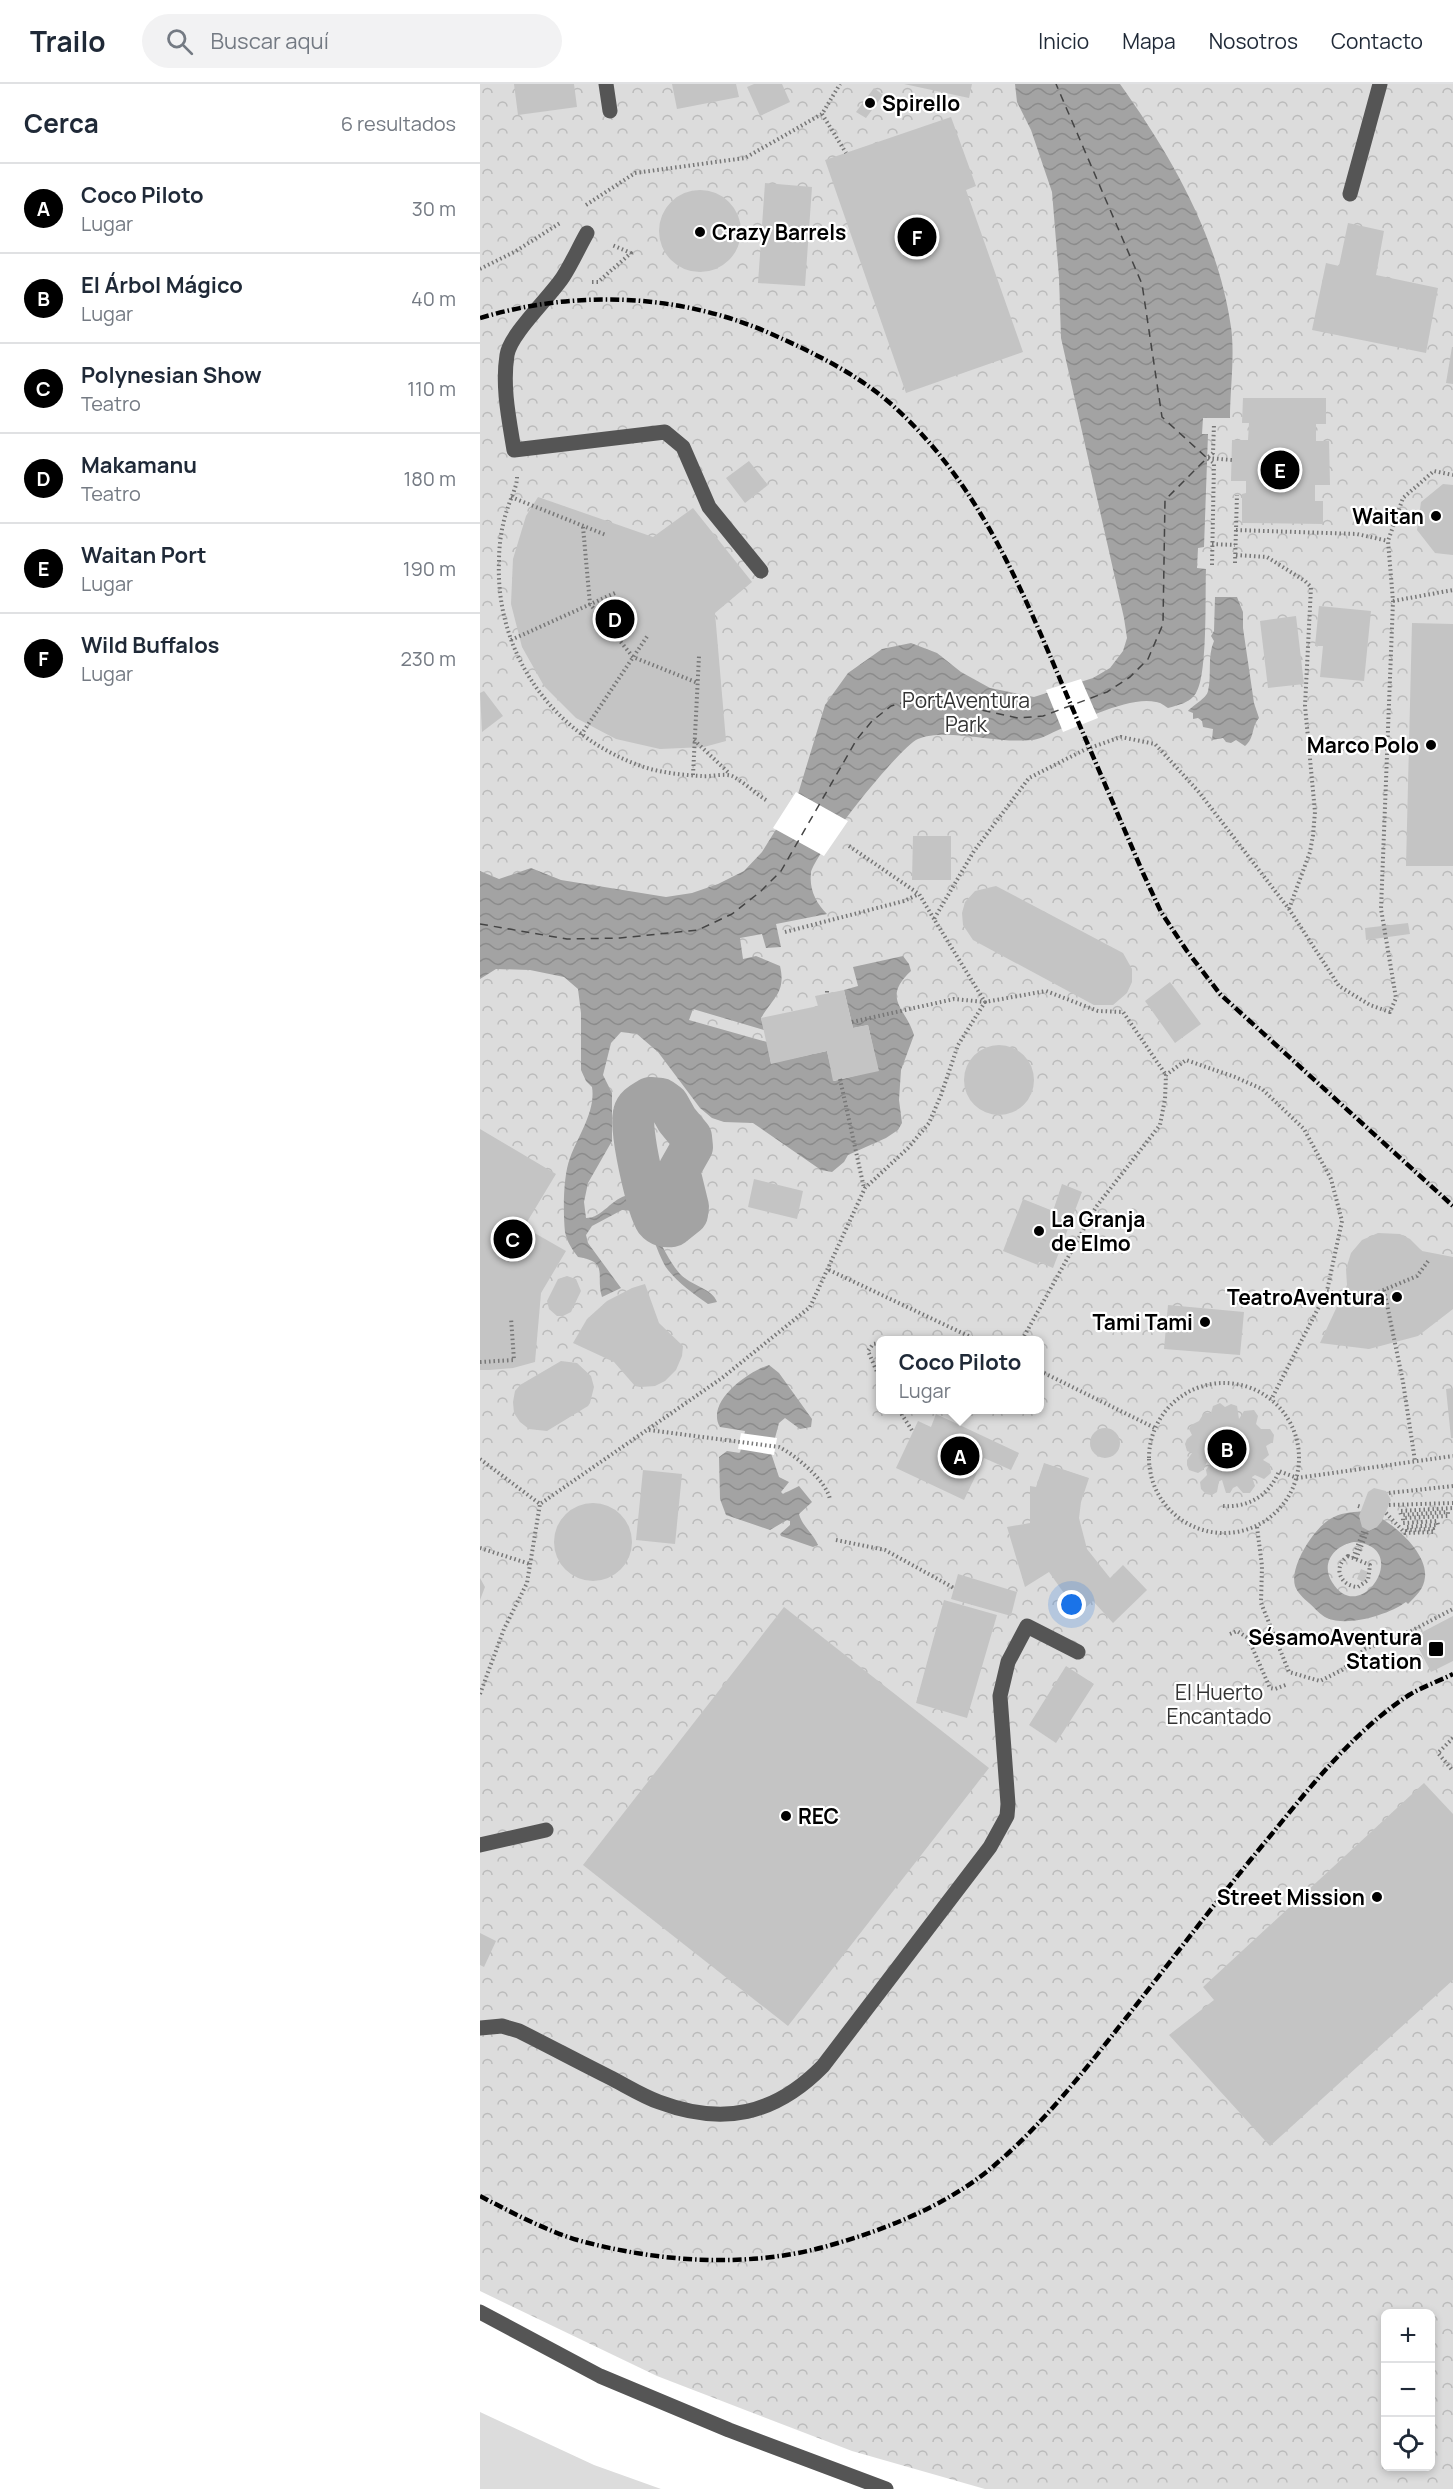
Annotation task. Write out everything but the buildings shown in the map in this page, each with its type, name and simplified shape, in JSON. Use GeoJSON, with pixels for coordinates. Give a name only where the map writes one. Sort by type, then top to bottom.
{"type":"FeatureCollection","features":[{"type":"Feature","properties":{"kind":"lane"},"geometry":{"type":"LineString","coordinates":[[606,84],[610,111]]}},
{"type":"Feature","properties":{"kind":"lane"},"geometry":{"type":"LineString","coordinates":[[1350,194],[1380,84]]}},
{"type":"Feature","properties":{"kind":"lane"},"geometry":{"type":"LineString","coordinates":[[587,233],[563,277],[544,304],[518,333],[507,353],[506,399],[514,450],[665,432],[683,447],[709,507],[761,571]]}},
{"type":"Feature","properties":{"kind":"lane"},"geometry":{"type":"LineString","coordinates":[[480,2028],[502,2026],[519,2031],[657,2102],[688,2111],[719,2115],[759,2109],[789,2096],[823,2066],[990,1847],[1007,1816],[1007,1771],[1000,1696],[1008,1662],[1027,1626],[1078,1652]]}},
{"type":"Feature","properties":{"kind":"lane"},"geometry":{"type":"LineString","coordinates":[[480,1845],[546,1830]]}},
{"type":"Feature","properties":{"kind":"lane"},"geometry":{"type":"LineString","coordinates":[[480,2312],[600,2376],[740,2434],[886,2489]]}},
{"type":"Feature","properties":{"kind":"path"},"geometry":{"type":"LineString","coordinates":[[586,206],[635,173],[745,158],[822,114],[840,84]]}},
{"type":"Feature","properties":{"kind":"path"},"geometry":{"type":"LineString","coordinates":[[822,114],[846,153]]}},
{"type":"Feature","properties":{"kind":"path"},"geometry":{"type":"LineString","coordinates":[[480,269],[516,251],[566,219]]}},
{"type":"Feature","properties":{"kind":"path"},"geometry":{"type":"LineString","coordinates":[[1207,458],[1214,453],[1214,424]]}},
{"type":"Feature","properties":{"kind":"path"},"geometry":{"type":"LineString","coordinates":[[514,450],[517,483],[501,535],[500,590],[511,640],[524,668],[539,691],[556,712],[581,735],[632,762],[658,771],[693,776],[731,775]]}},
{"type":"Feature","properties":{"kind":"path"},"geometry":{"type":"LineString","coordinates":[[1207,458],[1232,460]]}},
{"type":"Feature","properties":{"kind":"path"},"geometry":{"type":"LineString","coordinates":[[1207,458],[1214,463],[1212,565]]}},
{"type":"Feature","properties":{"kind":"path"},"geometry":{"type":"LineString","coordinates":[[934,919],[974,851],[1029,778],[1084,750],[1121,737],[1155,744],[1197,791],[1289,909],[1340,986],[1370,1005],[1390,1012],[1396,998],[1381,909],[1393,601],[1388,541],[1403,498],[1434,471],[1453,475]]}},
{"type":"Feature","properties":{"kind":"path"},"geometry":{"type":"LineString","coordinates":[[1235,563],[1237,495]]}},
{"type":"Feature","properties":{"kind":"path"},"geometry":{"type":"LineString","coordinates":[[511,497],[606,535]]}},
{"type":"Feature","properties":{"kind":"path"},"geometry":{"type":"LineString","coordinates":[[584,527],[590,604],[633,657],[698,683]]}},
{"type":"Feature","properties":{"kind":"path"},"geometry":{"type":"LineString","coordinates":[[1236,530],[1357,534],[1388,541]]}},
{"type":"Feature","properties":{"kind":"path"},"geometry":{"type":"LineString","coordinates":[[1212,544],[1236,545]]}},
{"type":"Feature","properties":{"kind":"path"},"geometry":{"type":"LineString","coordinates":[[1236,555],[1267,557],[1311,587],[1305,705],[1315,812],[1310,852],[1289,909]]}},
{"type":"Feature","properties":{"kind":"path"},"geometry":{"type":"LineString","coordinates":[[1393,601],[1453,590]]}},
{"type":"Feature","properties":{"kind":"path"},"geometry":{"type":"LineString","coordinates":[[511,640],[615,593]]}},
{"type":"Feature","properties":{"kind":"path"},"geometry":{"type":"LineString","coordinates":[[581,735],[648,635]]}},
{"type":"Feature","properties":{"kind":"path"},"geometry":{"type":"LineString","coordinates":[[693,776],[699,656]]}},
{"type":"Feature","properties":{"kind":"path"},"geometry":{"type":"LineString","coordinates":[[693,740],[731,775],[766,800]]}},
{"type":"Feature","properties":{"kind":"path"},"geometry":{"type":"LineString","coordinates":[[849,846],[919,894],[985,1002]]}},
{"type":"Feature","properties":{"kind":"path"},"geometry":{"type":"LineString","coordinates":[[785,932],[904,901],[919,894]]}},
{"type":"Feature","properties":{"kind":"path"},"geometry":{"type":"LineString","coordinates":[[852,1023],[954,999],[985,1002],[1046,991],[1098,1011],[1123,1012],[1166,1076],[1165,1100],[1160,1125],[1096,1207],[1025,1336]]}},
{"type":"Feature","properties":{"kind":"path"},"geometry":{"type":"LineString","coordinates":[[480,1694],[504,1629],[527,1583],[540,1504],[722,1378],[810,1307],[865,1188],[908,1148],[929,1123],[958,1045],[985,1002]]}},
{"type":"Feature","properties":{"kind":"path"},"geometry":{"type":"LineString","coordinates":[[1166,1076],[1186,1059],[1262,1089],[1304,1129],[1331,1179],[1342,1221],[1327,1291],[1271,1400]]}},
{"type":"Feature","properties":{"kind":"path"},"geometry":{"type":"LineString","coordinates":[[840,1079],[865,1188]]}},
{"type":"Feature","properties":{"kind":"path"},"geometry":{"type":"LineString","coordinates":[[1327,1291],[1362,1299],[1417,1276],[1429,1260]]}},
{"type":"Feature","properties":{"kind":"path"},"geometry":{"type":"LineString","coordinates":[[829,1270],[967,1335]]}},
{"type":"Feature","properties":{"kind":"path"},"geometry":{"type":"LineString","coordinates":[[1384,1290],[1403,1382],[1415,1461]]}},
{"type":"Feature","properties":{"kind":"path"},"geometry":{"type":"LineString","coordinates":[[480,1362],[514,1360],[511,1318]]}},
{"type":"Feature","properties":{"kind":"path"},"geometry":{"type":"LineString","coordinates":[[876,1344],[868,1351],[876,1370]]}},
{"type":"Feature","properties":{"kind":"path"},"geometry":{"type":"LineString","coordinates":[[1044,1373],[1155,1428]]}},
{"type":"Feature","properties":{"kind":"path"},"geometry":{"type":"LineString","coordinates":[[1211,1383],[1232,1383],[1253,1389],[1271,1400],[1286,1416],[1296,1435],[1300,1456],[1297,1478],[1288,1498],[1275,1514],[1257,1527],[1236,1533],[1215,1534],[1194,1528],[1175,1517],[1161,1501],[1151,1482],[1148,1460],[1155,1428],[1172,1402],[1190,1390],[1211,1383]]}},
{"type":"Feature","properties":{"kind":"path"},"geometry":{"type":"LineString","coordinates":[[902,1414],[913,1432]]}},
{"type":"Feature","properties":{"kind":"path"},"geometry":{"type":"LineString","coordinates":[[649,1430],[779,1447],[791,1452],[803,1463],[827,1491],[830,1500]]}},
{"type":"Feature","properties":{"kind":"path"},"geometry":{"type":"LineString","coordinates":[[1223,1506],[1237,1506],[1258,1497],[1269,1488],[1279,1471],[1297,1478],[1453,1456]]}},
{"type":"Feature","properties":{"kind":"path"},"geometry":{"type":"LineString","coordinates":[[480,1459],[540,1504]]}},
{"type":"Feature","properties":{"kind":"path"},"geometry":{"type":"LineString","coordinates":[[1389,1493],[1453,1486]]}},
{"type":"Feature","properties":{"kind":"path"},"geometry":{"type":"LineString","coordinates":[[1389,1504],[1453,1503]]}},
{"type":"Feature","properties":{"kind":"path"},"geometry":{"type":"LineString","coordinates":[[1386,1513],[1405,1533],[1434,1532],[1433,1529],[1407,1530],[1406,1527],[1438,1525],[1437,1521],[1403,1523],[1403,1518],[1448,1516],[1448,1512],[1401,1515],[1400,1511],[1453,1508]]}},
{"type":"Feature","properties":{"kind":"path"},"geometry":{"type":"LineString","coordinates":[[1257,1527],[1262,1566],[1261,1603],[1289,1672],[1320,1681],[1342,1670],[1365,1649],[1411,1631],[1453,1609]]}},
{"type":"Feature","properties":{"kind":"path"},"geometry":{"type":"LineString","coordinates":[[1354,1559],[1366,1530]]}},
{"type":"Feature","properties":{"kind":"path"},"geometry":{"type":"LineString","coordinates":[[836,1540],[885,1550],[954,1588]]}},
{"type":"Feature","properties":{"kind":"path"},"geometry":{"type":"LineString","coordinates":[[480,1548],[530,1564]]}},
{"type":"Feature","properties":{"kind":"path"},"geometry":{"type":"LineString","coordinates":[[1348,1556],[1354,1559],[1370,1565],[1371,1568],[1368,1580],[1358,1587],[1341,1580],[1339,1571],[1343,1560],[1348,1556]]}},
{"type":"Feature","properties":{"kind":"path"},"geometry":{"type":"LineString","coordinates":[[1230,1634],[1237,1631],[1248,1638],[1270,1688],[1275,1689],[1288,1684]]}},
{"type":"Feature","properties":{"kind":"path"},"geometry":{"type":"LineString","coordinates":[[1453,1738],[1438,1753],[1453,1771]]}},
{"type":"Feature","properties":{"kind":"green space","name":"PortAventura Park"},"geometry":{"type":"Polygon","coordinates":[[[480,84],[1453,84],[1453,2489],[985,2489],[852,2451],[657,2376],[480,2291],[480,84]]]}},
{"type":"Feature","properties":{"kind":"green space"},"geometry":{"type":"Polygon","coordinates":[[[480,2412],[594,2465],[661,2489],[480,2489],[480,2412]]]}},
{"type":"Feature","properties":{"kind":"water"},"geometry":{"type":"Polygon","coordinates":[[[1015,84],[1120,84],[1175,169],[1204,230],[1215,261],[1225,294],[1231,327],[1230,418],[1203,418],[1202,434],[1208,434],[1204,547],[1198,548],[1197,568],[1206,569],[1206,614],[1200,684],[1196,693],[1180,705],[1168,708],[1158,702],[1145,701],[1119,706],[1034,740],[1018,741],[957,735],[929,736],[918,739],[894,760],[877,780],[841,825],[815,863],[811,873],[812,890],[827,914],[776,924],[781,947],[766,948],[762,934],[740,938],[743,959],[756,956],[780,966],[780,988],[761,1018],[764,1030],[693,1009],[689,1020],[767,1042],[771,1063],[827,1051],[834,1081],[878,1070],[868,1025],[853,1028],[844,990],[858,986],[853,967],[903,956],[909,964],[911,971],[902,981],[897,996],[898,1003],[914,1035],[901,1070],[899,1100],[902,1123],[898,1130],[886,1138],[848,1155],[844,1162],[832,1172],[821,1170],[753,1123],[724,1122],[712,1118],[700,1108],[658,1052],[637,1034],[621,1032],[611,1043],[603,1075],[612,1093],[612,1141],[588,1183],[584,1202],[586,1218],[597,1215],[617,1200],[629,1195],[644,1213],[680,1274],[706,1290],[717,1302],[708,1304],[677,1280],[663,1262],[646,1224],[639,1216],[622,1210],[592,1226],[586,1235],[588,1243],[621,1288],[602,1297],[598,1266],[588,1259],[578,1257],[567,1239],[564,1224],[566,1174],[573,1150],[586,1123],[593,1096],[592,1087],[581,1070],[581,1013],[578,989],[564,977],[530,970],[496,969],[480,979],[480,871],[499,879],[531,868],[561,880],[666,897],[692,893],[718,884],[744,871],[762,852],[798,794],[825,705],[848,673],[882,649],[911,643],[937,653],[961,672],[990,688],[1034,697],[1093,678],[1110,668],[1123,651],[1127,638],[1124,618],[1061,338],[1052,192],[1031,130],[1017,102],[1015,84]]]}},
{"type":"Feature","properties":{"kind":"water"},"geometry":{"type":"Polygon","coordinates":[[[1215,597],[1237,597],[1243,612],[1243,628],[1254,703],[1259,718],[1245,746],[1236,740],[1231,743],[1226,742],[1223,738],[1212,740],[1213,729],[1203,727],[1202,721],[1198,718],[1193,719],[1193,713],[1188,711],[1208,691],[1214,641],[1211,636],[1214,631],[1215,597]]]}},
{"type":"Feature","properties":{"kind":"water"},"geometry":{"type":"Polygon","coordinates":[[[769,1365],[779,1373],[812,1419],[811,1427],[800,1429],[785,1418],[779,1423],[771,1453],[779,1477],[789,1482],[781,1492],[783,1494],[799,1486],[812,1502],[799,1514],[818,1545],[813,1547],[781,1536],[780,1534],[790,1525],[790,1521],[787,1520],[770,1530],[726,1515],[720,1499],[719,1457],[727,1451],[740,1453],[745,1431],[720,1427],[717,1417],[719,1408],[731,1389],[751,1374],[769,1365]]]}},
{"type":"Feature","properties":{"kind":"water"},"geometry":{"type":"Polygon","coordinates":[[[1366,1511],[1395,1528],[1413,1547],[1424,1567],[1423,1585],[1408,1604],[1406,1602],[1379,1615],[1346,1621],[1327,1618],[1297,1591],[1294,1578],[1300,1557],[1312,1537],[1327,1521],[1342,1514],[1366,1511]],[[1354,1542],[1341,1547],[1331,1556],[1329,1575],[1343,1594],[1356,1596],[1367,1591],[1376,1581],[1381,1569],[1380,1557],[1371,1547],[1354,1542]]]}},
{"type":"Feature","properties":{"kind":"pier"},"geometry":{"type":"Polygon","coordinates":[[[1081,679],[1098,718],[1063,732],[1046,690],[1081,679]]]}},
{"type":"Feature","properties":{"kind":"pier"},"geometry":{"type":"Polygon","coordinates":[[[796,792],[848,821],[824,856],[773,828],[796,792]]]}},
{"type":"Feature","properties":{"kind":"pier"},"geometry":{"type":"Polygon","coordinates":[[[741,1433],[777,1438],[774,1455],[738,1449],[741,1433]]]}},
{"type":"Feature","properties":{"kind":"waterway"},"geometry":{"type":"LineString","coordinates":[[650,1098],[661,1099],[668,1104],[691,1137],[692,1147],[679,1170],[688,1207],[687,1214],[672,1226],[659,1224],[652,1213],[636,1150],[634,1113],[638,1106],[650,1098]]}},
{"type":"Feature","properties":{"kind":"ferry route"},"geometry":{"type":"LineString","coordinates":[[480,924],[567,939],[620,938],[698,930],[732,914],[760,892],[781,871],[857,739],[872,721],[891,706],[912,700],[935,700],[1018,718],[1043,716],[1107,692],[1130,677],[1148,659],[1163,624],[1165,500],[1207,458],[1162,417],[1142,284],[1056,84]]}},
{"type":"Feature","properties":{"kind":"railway"},"geometry":{"type":"LineString","coordinates":[[480,318],[516,309],[588,300],[625,300],[697,309],[767,332],[799,347],[847,372],[890,403],[947,464],[992,533],[1029,607],[1161,912],[1187,951],[1220,994],[1453,1206]]}},
{"type":"Feature","properties":{"kind":"railway"},"geometry":{"type":"LineString","coordinates":[[480,2196],[542,2227],[581,2241],[641,2254],[702,2260],[764,2258],[824,2247],[890,2225],[933,2206],[972,2183],[990,2169],[1045,2116],[1094,2058],[1286,1816],[1352,1742],[1389,1709],[1409,1695],[1453,1674]]}},
{"type":"Feature","properties":{"kind":"place","name":"Spirello"},"geometry":{"type":"Point","coordinates":[870,103]}},
{"type":"Feature","properties":{"kind":"place","name":"Crazy Barrels"},"geometry":{"type":"Point","coordinates":[700,232]}},
{"type":"Feature","properties":{"kind":"place","name":"Wild Buffalos"},"geometry":{"type":"Point","coordinates":[917,237]}},
{"type":"Feature","properties":{"kind":"place","name":"Waitan Port"},"geometry":{"type":"Point","coordinates":[1280,470]}},
{"type":"Feature","properties":{"kind":"place","name":"Waitan"},"geometry":{"type":"Point","coordinates":[1436,516]}},
{"type":"Feature","properties":{"kind":"place","name":"Makamanu"},"geometry":{"type":"Point","coordinates":[615,619]}},
{"type":"Feature","properties":{"kind":"place","name":"Marco Polo"},"geometry":{"type":"Point","coordinates":[1431,745]}},
{"type":"Feature","properties":{"kind":"place","name":"La Granja de Elmo"},"geometry":{"type":"Point","coordinates":[1039,1231]}},
{"type":"Feature","properties":{"kind":"place","name":"Polynesian Show"},"geometry":{"type":"Point","coordinates":[513,1239]}},
{"type":"Feature","properties":{"kind":"place","name":"TeatroAventura"},"geometry":{"type":"Point","coordinates":[1397,1297]}},
{"type":"Feature","properties":{"kind":"place","name":"Tami Tami"},"geometry":{"type":"Point","coordinates":[1205,1322]}},
{"type":"Feature","properties":{"kind":"place","name":"El Árbol Mágico"},"geometry":{"type":"Point","coordinates":[1227,1449]}},
{"type":"Feature","properties":{"kind":"place","name":"Coco Piloto"},"geometry":{"type":"Point","coordinates":[960,1456]}},
{"type":"Feature","properties":{"kind":"place","name":"SésamoAventura Station"},"geometry":{"type":"Point","coordinates":[1436,1649]}},
{"type":"Feature","properties":{"kind":"place","name":"REC"},"geometry":{"type":"Point","coordinates":[786,1816]}},
{"type":"Feature","properties":{"kind":"place","name":"Street Mission"},"geometry":{"type":"Point","coordinates":[1377,1897]}},
{"type":"Feature","properties":{"kind":"park label","name":"El Huerto Encantado"},"geometry":{"type":"Point","coordinates":[1219,1704]}}]}
